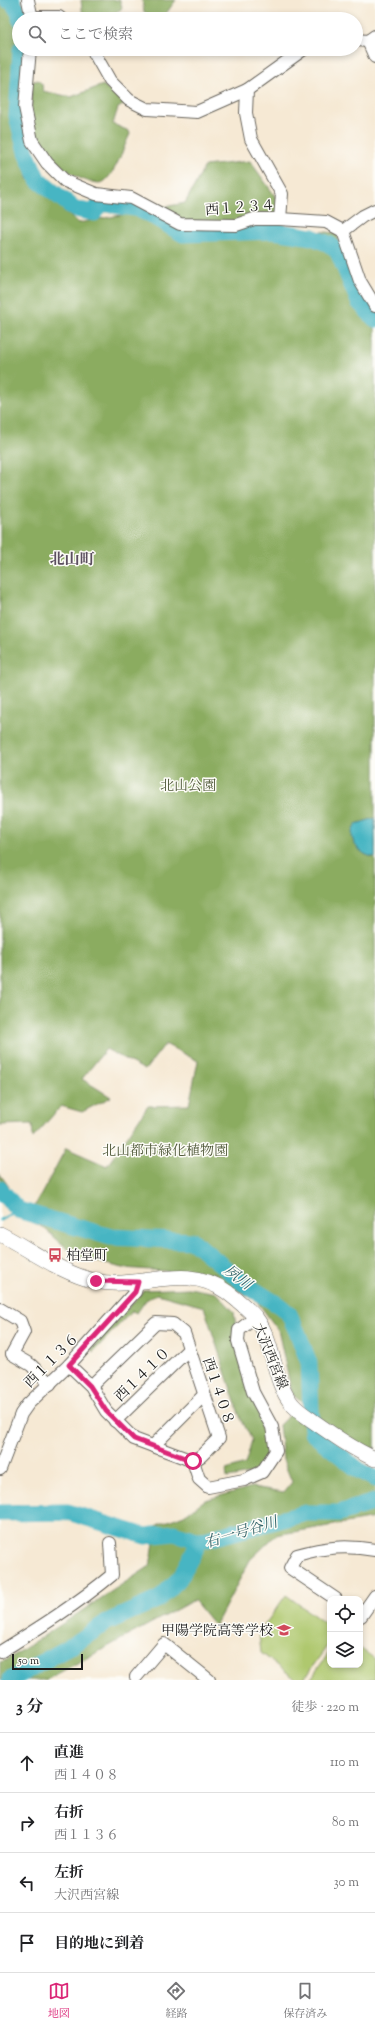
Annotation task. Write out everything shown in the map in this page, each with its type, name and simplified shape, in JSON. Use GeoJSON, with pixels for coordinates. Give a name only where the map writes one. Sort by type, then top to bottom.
{"type":"FeatureCollection","features":[{"type":"Feature","properties":{"kind":"main road","name":"大沢西宮線"},"geometry":{"type":"LineString","coordinates":[[0,1234],[78,1276],[96,1281],[138,1282],[176,1276],[200,1280],[226,1292],[256,1317],[262,1328],[282,1387],[292,1404],[303,1414],[339,1439],[375,1459]]}},
{"type":"Feature","properties":{"kind":"street"},"geometry":{"type":"LineString","coordinates":[[28,0],[31,12]]}},
{"type":"Feature","properties":{"kind":"street"},"geometry":{"type":"LineString","coordinates":[[372,38],[375,57]]}},
{"type":"Feature","properties":{"kind":"street","name":"西１２３４"},"geometry":{"type":"LineString","coordinates":[[29,56],[25,107],[32,140],[47,162],[65,181],[96,194],[131,198],[180,224],[236,225],[254,219],[280,219],[326,222],[343,231]]}},
{"type":"Feature","properties":{"kind":"street"},"geometry":{"type":"LineString","coordinates":[[96,56],[110,81],[129,100],[147,108],[197,112],[247,90],[294,56]]}},
{"type":"Feature","properties":{"kind":"street"},"geometry":{"type":"LineString","coordinates":[[247,90],[246,112],[251,139],[282,194],[280,219]]}},
{"type":"Feature","properties":{"kind":"street"},"geometry":{"type":"LineString","coordinates":[[375,210],[363,216],[343,231],[360,281],[375,306]]}},
{"type":"Feature","properties":{"kind":"street","name":"西１１３６"},"geometry":{"type":"LineString","coordinates":[[0,1469],[21,1414],[28,1404],[69,1365],[135,1292],[138,1282]]}},
{"type":"Feature","properties":{"kind":"street"},"geometry":{"type":"LineString","coordinates":[[0,1309],[20,1321],[24,1332],[9,1358],[30,1365],[50,1384]]}},
{"type":"Feature","properties":{"kind":"street"},"geometry":{"type":"LineString","coordinates":[[69,1365],[90,1386],[106,1411],[134,1439],[193,1461],[199,1479],[208,1487],[244,1480],[262,1472],[276,1451],[272,1427],[253,1392],[238,1341],[239,1330],[256,1317]]}},
{"type":"Feature","properties":{"kind":"street","name":"西１４０８"},"geometry":{"type":"LineString","coordinates":[[90,1386],[156,1323],[173,1324],[184,1333],[220,1438],[201,1456],[193,1461]]}},
{"type":"Feature","properties":{"kind":"street","name":"西１４１０"},"geometry":{"type":"LineString","coordinates":[[115,1421],[189,1349]]}},
{"type":"Feature","properties":{"kind":"street"},"geometry":{"type":"LineString","coordinates":[[153,1446],[204,1395]]}},
{"type":"Feature","properties":{"kind":"street"},"geometry":{"type":"LineString","coordinates":[[0,1652],[49,1622],[90,1593],[112,1575],[110,1543]]}},
{"type":"Feature","properties":{"kind":"street"},"geometry":{"type":"LineString","coordinates":[[332,1596],[290,1568],[297,1556],[322,1548],[354,1547],[375,1550]]}},
{"type":"Feature","properties":{"kind":"street"},"geometry":{"type":"LineString","coordinates":[[363,1613],[375,1596]]}},
{"type":"Feature","properties":{"kind":"street"},"geometry":{"type":"LineString","coordinates":[[136,1677],[164,1644],[209,1680]]}},
{"type":"Feature","properties":{"kind":"green space","name":"北山公園"},"geometry":{"type":"Polygon","coordinates":[[[0,0],[6,0],[14,12],[12,12],[12,56],[17,56],[18,116],[27,178],[78,223],[185,203],[205,166],[250,161],[278,200],[280,228],[337,233],[348,273],[375,308],[375,1449],[345,1440],[292,1394],[278,1330],[256,1300],[205,1274],[123,1268],[77,1257],[44,1228],[25,1218],[37,1202],[66,1148],[107,1166],[148,1106],[189,1105],[198,1061],[165,1044],[145,1070],[106,1049],[82,1079],[111,1097],[82,1112],[61,1106],[33,1138],[32,1124],[0,1125],[0,0]]]}},
{"type":"Feature","properties":{"kind":"green space"},"geometry":{"type":"Polygon","coordinates":[[[81,0],[120,0],[122,8],[118,12],[82,12],[81,0]]]}},
{"type":"Feature","properties":{"kind":"green space"},"geometry":{"type":"Polygon","coordinates":[[[142,0],[176,0],[167,12],[144,12],[142,0]]]}},
{"type":"Feature","properties":{"kind":"green space"},"geometry":{"type":"Polygon","coordinates":[[[38,80],[42,84],[43,91],[71,97],[103,85],[126,103],[118,108],[113,124],[129,131],[130,134],[117,164],[110,175],[103,182],[92,182],[74,175],[56,161],[41,143],[33,125],[31,104],[32,82],[38,80]]]}},
{"type":"Feature","properties":{"kind":"green space"},"geometry":{"type":"Polygon","coordinates":[[[0,1174],[9,1187],[11,1210],[0,1197],[0,1174]]]}},
{"type":"Feature","properties":{"kind":"green space"},"geometry":{"type":"Polygon","coordinates":[[[189,1288],[217,1293],[234,1312],[236,1327],[264,1410],[271,1441],[269,1458],[260,1468],[247,1474],[227,1478],[226,1470],[245,1464],[252,1440],[240,1417],[204,1307],[157,1294],[146,1300],[137,1313],[132,1311],[93,1352],[91,1349],[144,1290],[189,1288]]]}},
{"type":"Feature","properties":{"kind":"green space"},"geometry":{"type":"Polygon","coordinates":[[[290,1414],[368,1472],[375,1474],[375,1518],[276,1535],[250,1560],[215,1626],[194,1600],[46,1680],[0,1680],[0,1662],[7,1660],[150,1566],[157,1525],[184,1515],[205,1500],[252,1487],[284,1492],[292,1482],[283,1460],[279,1425],[290,1414]]]}},
{"type":"Feature","properties":{"kind":"green space"},"geometry":{"type":"Polygon","coordinates":[[[286,1595],[327,1625],[327,1646],[303,1680],[297,1680],[261,1653],[259,1633],[286,1595]]]}},
{"type":"Feature","properties":{"kind":"green space"},"geometry":{"type":"Polygon","coordinates":[[[363,1650],[375,1659],[375,1680],[310,1680],[327,1655],[327,1668],[363,1668],[363,1650]]]}},
{"type":"Feature","properties":{"kind":"water"},"geometry":{"type":"Polygon","coordinates":[[[375,818],[375,857],[367,855],[359,850],[352,837],[352,831],[356,824],[375,818]]]}},
{"type":"Feature","properties":{"kind":"waterway"},"geometry":{"type":"LineString","coordinates":[[7,0],[12,1],[19,12]]}},
{"type":"Feature","properties":{"kind":"waterway"},"geometry":{"type":"LineString","coordinates":[[21,56],[17,116],[26,152],[38,180],[75,209],[94,213],[100,203],[135,208],[149,214],[183,234],[274,231],[312,237],[329,244],[338,252],[359,302],[375,319]]}},
{"type":"Feature","properties":{"kind":"waterway","name":"夙川"},"geometry":{"type":"LineString","coordinates":[[0,1189],[18,1210],[111,1237],[193,1241],[243,1283],[280,1306],[289,1314],[309,1363],[312,1433],[360,1471],[375,1479]]}},
{"type":"Feature","properties":{"kind":"waterway"},"geometry":{"type":"LineString","coordinates":[[0,1220],[18,1210]]}},
{"type":"Feature","properties":{"kind":"waterway","name":"右一号谷川"},"geometry":{"type":"LineString","coordinates":[[10,1680],[73,1645],[107,1622],[159,1599],[179,1579],[200,1541],[306,1513],[339,1513],[375,1502]]}},
{"type":"Feature","properties":{"kind":"waterway"},"geometry":{"type":"LineString","coordinates":[[0,1513],[68,1512],[145,1536],[174,1533],[200,1541]]}},
{"type":"Feature","properties":{"kind":"place","name":"柏堂町"},"geometry":{"type":"Point","coordinates":[55,1255]}},
{"type":"Feature","properties":{"kind":"place","name":"甲陽学院高等学校"},"geometry":{"type":"Point","coordinates":[284,1630]}},
{"type":"Feature","properties":{"kind":"district","name":"北山町"},"geometry":{"type":"Point","coordinates":[72,559]}},
{"type":"Feature","properties":{"kind":"route"},"geometry":{"type":"LineString","coordinates":[[96,1281],[124,1283],[138,1282],[135,1292],[69,1365],[90,1386],[106,1411],[134,1439],[193,1461]]}},
{"type":"Feature","properties":{"kind":"park label","name":"北山都市緑化植物園"},"geometry":{"type":"Point","coordinates":[165,1150]}}]}
